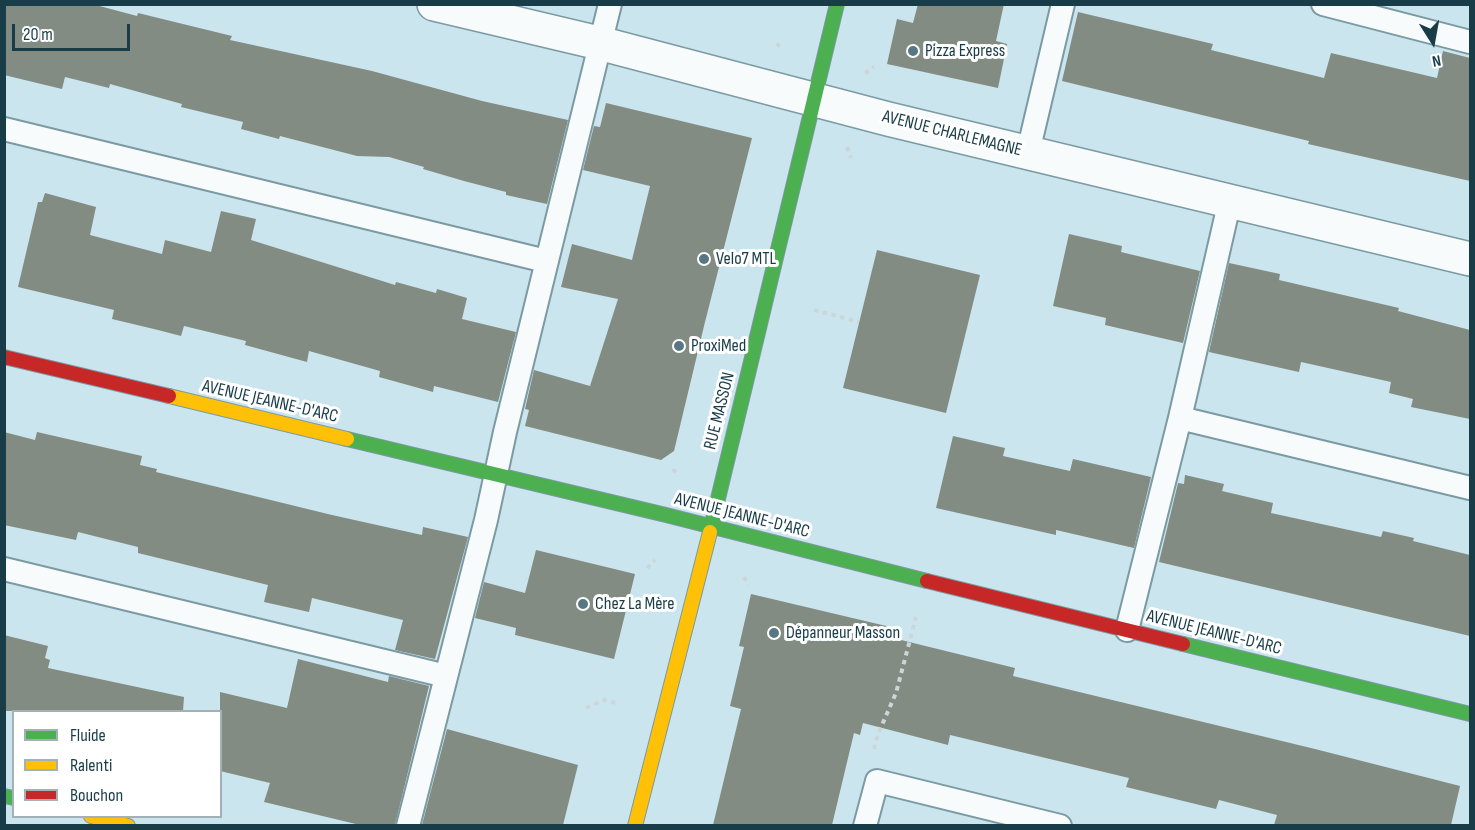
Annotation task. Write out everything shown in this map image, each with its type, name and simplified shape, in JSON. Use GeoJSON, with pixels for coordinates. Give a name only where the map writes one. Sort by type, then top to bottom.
{"type":"FeatureCollection","features":[{"type":"Feature","properties":{"kind":"street","name":"AVENUE CHARLEMAGNE"},"geometry":{"type":"LineString","coordinates":[[434,4],[1470,259]]}},
{"type":"Feature","properties":{"kind":"street","name":"RUE MASSON"},"geometry":{"type":"LineString","coordinates":[[635,825],[711,527],[837,4]]}},
{"type":"Feature","properties":{"kind":"street","name":"AVENUE JEANNE-D'ARC"},"geometry":{"type":"LineString","coordinates":[[4,357],[495,473],[1470,714]]}},
{"type":"Feature","properties":{"kind":"street"},"geometry":{"type":"LineString","coordinates":[[99,818],[128,825]]}},
{"type":"Feature","properties":{"kind":"lane"},"geometry":{"type":"LineString","coordinates":[[408,825],[486,520],[495,473],[610,4]]}},
{"type":"Feature","properties":{"kind":"lane"},"geometry":{"type":"LineString","coordinates":[[1028,152],[1063,4]]}},
{"type":"Feature","properties":{"kind":"lane"},"geometry":{"type":"LineString","coordinates":[[1323,4],[1470,42]]}},
{"type":"Feature","properties":{"kind":"lane"},"geometry":{"type":"LineString","coordinates":[[4,129],[546,261]]}},
{"type":"Feature","properties":{"kind":"lane"},"geometry":{"type":"LineString","coordinates":[[1127,630],[1180,418],[1230,201]]}},
{"type":"Feature","properties":{"kind":"lane"},"geometry":{"type":"LineString","coordinates":[[1180,418],[1470,488]]}},
{"type":"Feature","properties":{"kind":"lane"},"geometry":{"type":"LineString","coordinates":[[4,569],[446,676]]}},
{"type":"Feature","properties":{"kind":"lane"},"geometry":{"type":"LineString","coordinates":[[865,825],[877,781],[1060,825]]}},
{"type":"Feature","properties":{"kind":"path"},"geometry":{"type":"LineString","coordinates":[[814,310],[859,322]]}},
{"type":"Feature","properties":{"kind":"path"},"geometry":{"type":"LineString","coordinates":[[673,469],[677,474]]}},
{"type":"Feature","properties":{"kind":"path"},"geometry":{"type":"LineString","coordinates":[[647,568],[655,560]]}},
{"type":"Feature","properties":{"kind":"path"},"geometry":{"type":"LineString","coordinates":[[744,577],[749,585]]}},
{"type":"Feature","properties":{"kind":"path"},"geometry":{"type":"LineString","coordinates":[[872,754],[878,734],[893,703],[914,624]]}},
{"type":"Feature","properties":{"kind":"path"},"geometry":{"type":"LineString","coordinates":[[586,708],[604,700],[616,703]]}},
{"type":"Feature","properties":{"kind":"building"},"geometry":{"type":"Polygon","coordinates":[[[4,4],[92,4],[137,16],[138,13],[232,36],[230,40],[372,71],[482,101],[568,120],[547,204],[506,195],[506,192],[389,157],[357,156],[280,136],[279,139],[241,129],[243,122],[181,107],[182,104],[110,84],[109,88],[65,77],[62,89],[4,75],[4,4]]]}},
{"type":"Feature","properties":{"kind":"building"},"geometry":{"type":"Polygon","coordinates":[[[918,4],[1004,4],[996,41],[1007,44],[998,88],[887,64],[897,19],[913,23],[918,4]]]}},
{"type":"Feature","properties":{"kind":"building"},"geometry":{"type":"Polygon","coordinates":[[[1078,12],[1213,44],[1211,50],[1324,78],[1331,53],[1437,78],[1443,51],[1470,58],[1470,181],[1308,144],[1309,141],[1062,81],[1078,12]]]}},
{"type":"Feature","properties":{"kind":"building"},"geometry":{"type":"Polygon","coordinates":[[[606,103],[752,138],[674,451],[661,460],[525,426],[529,410],[525,409],[534,370],[590,386],[618,299],[561,287],[572,244],[632,260],[650,186],[583,170],[594,126],[600,127],[606,103]]]}},
{"type":"Feature","properties":{"kind":"building"},"geometry":{"type":"Polygon","coordinates":[[[45,193],[96,207],[90,235],[162,254],[165,240],[211,252],[221,211],[256,219],[251,240],[395,285],[396,282],[436,293],[437,289],[467,298],[462,319],[516,332],[498,402],[434,386],[433,392],[379,377],[380,371],[309,351],[307,362],[245,345],[246,341],[184,326],[181,336],[112,319],[114,310],[18,287],[38,202],[42,202],[45,193]]]}},
{"type":"Feature","properties":{"kind":"building"},"geometry":{"type":"Polygon","coordinates":[[[1069,234],[1122,246],[1121,252],[1200,271],[1183,343],[1105,325],[1106,318],[1053,306],[1069,234]]]}},
{"type":"Feature","properties":{"kind":"building"},"geometry":{"type":"Polygon","coordinates":[[[877,250],[980,275],[946,413],[843,388],[877,250]]]}},
{"type":"Feature","properties":{"kind":"building"},"geometry":{"type":"Polygon","coordinates":[[[1229,263],[1280,274],[1279,280],[1399,308],[1398,311],[1470,330],[1470,419],[1411,407],[1413,399],[1389,393],[1391,382],[1301,362],[1299,372],[1209,352],[1229,263]]]}},
{"type":"Feature","properties":{"kind":"building"},"geometry":{"type":"Polygon","coordinates":[[[4,432],[35,440],[37,432],[142,456],[140,465],[157,469],[156,472],[332,515],[422,535],[423,527],[468,537],[435,659],[395,650],[403,620],[312,598],[309,612],[264,602],[268,585],[138,553],[138,547],[78,532],[76,540],[4,525],[4,432]]]}},
{"type":"Feature","properties":{"kind":"building"},"geometry":{"type":"Polygon","coordinates":[[[953,436],[1005,448],[1003,456],[1070,471],[1073,459],[1151,477],[1134,548],[1056,530],[1056,535],[936,508],[953,436]]]}},
{"type":"Feature","properties":{"kind":"building"},"geometry":{"type":"Polygon","coordinates":[[[1185,475],[1224,484],[1222,491],[1273,503],[1271,513],[1381,537],[1383,531],[1470,555],[1470,636],[1159,562],[1178,483],[1184,484],[1185,475]]]}},
{"type":"Feature","properties":{"kind":"building"},"geometry":{"type":"Polygon","coordinates":[[[536,550],[635,574],[614,659],[515,635],[516,628],[475,618],[484,582],[525,593],[536,550]]]}},
{"type":"Feature","properties":{"kind":"building"},"geometry":{"type":"Polygon","coordinates":[[[751,594],[899,629],[897,639],[1015,668],[1013,676],[1460,786],[1451,825],[1274,825],[1277,815],[1219,800],[1216,809],[1126,787],[1129,778],[950,735],[948,745],[863,723],[860,735],[854,733],[832,825],[713,825],[741,709],[730,706],[744,647],[739,646],[751,594]]]}},
{"type":"Feature","properties":{"kind":"building"},"geometry":{"type":"Polygon","coordinates":[[[4,635],[48,646],[45,658],[50,660],[48,668],[184,697],[183,710],[4,711],[4,635]]]}},
{"type":"Feature","properties":{"kind":"building"},"geometry":{"type":"Polygon","coordinates":[[[298,659],[388,682],[389,676],[429,686],[395,825],[360,825],[264,802],[270,783],[222,771],[220,692],[287,708],[298,659]]]}},
{"type":"Feature","properties":{"kind":"building"},"geometry":{"type":"Polygon","coordinates":[[[447,729],[578,765],[563,825],[422,825],[447,729]]]}},
{"type":"Feature","properties":{"kind":"traffic: fast"},"geometry":{"type":"LineString","coordinates":[[710,532],[837,4]]}},
{"type":"Feature","properties":{"kind":"traffic: fast"},"geometry":{"type":"LineString","coordinates":[[347,439],[666,515],[927,581]]}},
{"type":"Feature","properties":{"kind":"traffic: fast"},"geometry":{"type":"LineString","coordinates":[[1183,644],[1470,714]]}},
{"type":"Feature","properties":{"kind":"traffic: fast"},"geometry":{"type":"LineString","coordinates":[[4,796],[12,798]]}},
{"type":"Feature","properties":{"kind":"traffic: slow"},"geometry":{"type":"LineString","coordinates":[[169,396],[347,439]]}},
{"type":"Feature","properties":{"kind":"traffic: slow"},"geometry":{"type":"LineString","coordinates":[[635,826],[710,532]]}},
{"type":"Feature","properties":{"kind":"traffic: slow"},"geometry":{"type":"LineString","coordinates":[[98,818],[128,826]]}},
{"type":"Feature","properties":{"kind":"traffic: jam"},"geometry":{"type":"LineString","coordinates":[[4,357],[169,396]]}},
{"type":"Feature","properties":{"kind":"traffic: jam"},"geometry":{"type":"LineString","coordinates":[[927,581],[1183,644]]}},
{"type":"Feature","properties":{"kind":"place","name":"Pizza Express"},"geometry":{"type":"Point","coordinates":[913,51]}},
{"type":"Feature","properties":{"kind":"place","name":"Velo7 MTL"},"geometry":{"type":"Point","coordinates":[704,259]}},
{"type":"Feature","properties":{"kind":"place","name":"ProxiMed"},"geometry":{"type":"Point","coordinates":[679,346]}},
{"type":"Feature","properties":{"kind":"place","name":"Chez La Mère"},"geometry":{"type":"Point","coordinates":[583,604]}},
{"type":"Feature","properties":{"kind":"place","name":"Dépanneur Masson"},"geometry":{"type":"Point","coordinates":[774,633]}}]}
